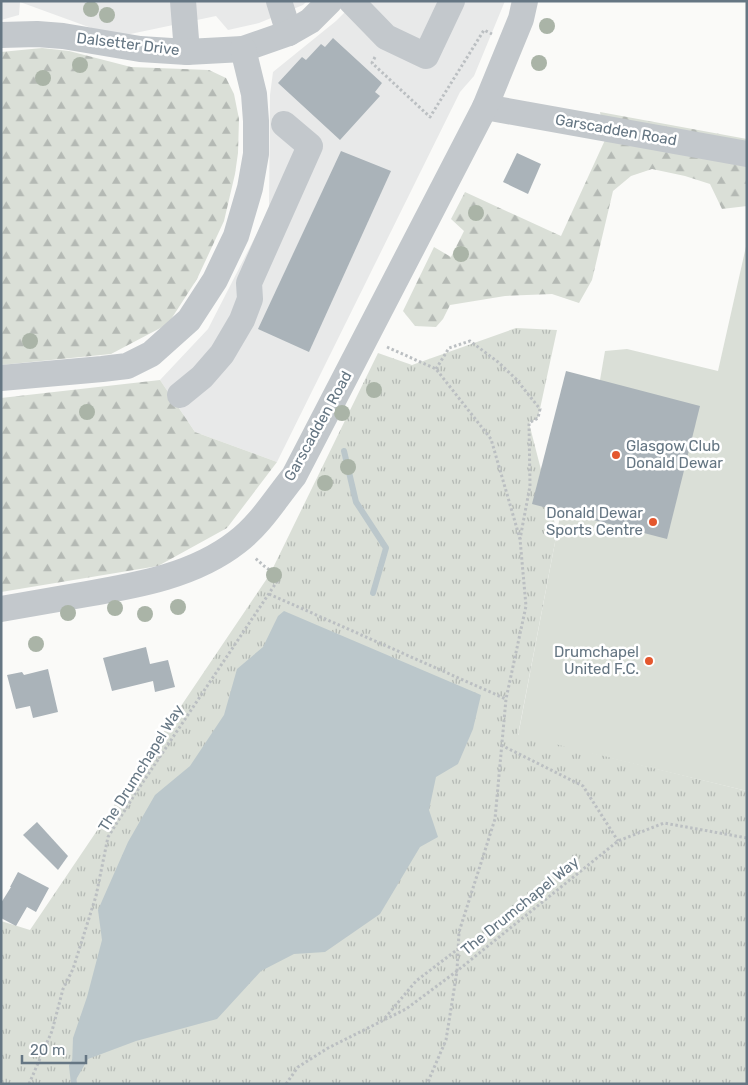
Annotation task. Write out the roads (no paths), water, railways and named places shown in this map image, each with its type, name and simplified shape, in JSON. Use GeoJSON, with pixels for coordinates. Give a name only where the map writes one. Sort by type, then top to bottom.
{"type":"FeatureCollection","features":[{"type":"Feature","properties":{"kind":"street"},"geometry":{"type":"LineString","coordinates":[[183,1],[187,52]]}},
{"type":"Feature","properties":{"kind":"street"},"geometry":{"type":"LineString","coordinates":[[279,1],[289,34]]}},
{"type":"Feature","properties":{"kind":"street","name":"Dalsetter Drive"},"geometry":{"type":"LineString","coordinates":[[1,35],[37,34],[63,36],[140,49],[187,52],[243,49],[289,34],[310,21],[330,1]]}},
{"type":"Feature","properties":{"kind":"street"},"geometry":{"type":"LineString","coordinates":[[351,1],[386,37],[426,56],[452,1]]}},
{"type":"Feature","properties":{"kind":"street","name":"Garscadden Road"},"geometry":{"type":"LineString","coordinates":[[1,610],[164,578],[200,564],[218,554],[237,542],[257,524],[294,476],[485,107],[522,19],[525,1]]}},
{"type":"Feature","properties":{"kind":"street"},"geometry":{"type":"LineString","coordinates":[[1,378],[127,366],[151,354],[189,320],[214,280],[236,236],[250,188],[256,154],[256,121],[254,94],[243,49]]}},
{"type":"Feature","properties":{"kind":"street","name":"Garscadden Road"},"geometry":{"type":"LineString","coordinates":[[485,107],[747,154]]}},
{"type":"Feature","properties":{"kind":"street"},"geometry":{"type":"LineString","coordinates":[[180,395],[202,377],[222,354],[242,320],[250,299],[249,283],[310,146],[284,124]]}},
{"type":"Feature","properties":{"kind":"street"},"geometry":{"type":"LineString","coordinates":[[252,175],[295,180]]}},
{"type":"Feature","properties":{"kind":"waterway"},"geometry":{"type":"LineString","coordinates":[[344,451],[356,502],[386,548],[373,593]]}},
{"type":"Feature","properties":{"kind":"waterway"},"geometry":{"type":"LineString","coordinates":[[74,1084],[72,1066],[75,1061]]}},
{"type":"Feature","properties":{"kind":"place","name":"Glasgow Club Donald Dewar"},"geometry":{"type":"Point","coordinates":[616,455]}},
{"type":"Feature","properties":{"kind":"place","name":"Donald Dewar Sports Centre"},"geometry":{"type":"Point","coordinates":[653,522]}},
{"type":"Feature","properties":{"kind":"place","name":"Drumchapel United F.C."},"geometry":{"type":"Point","coordinates":[649,661]}}]}
